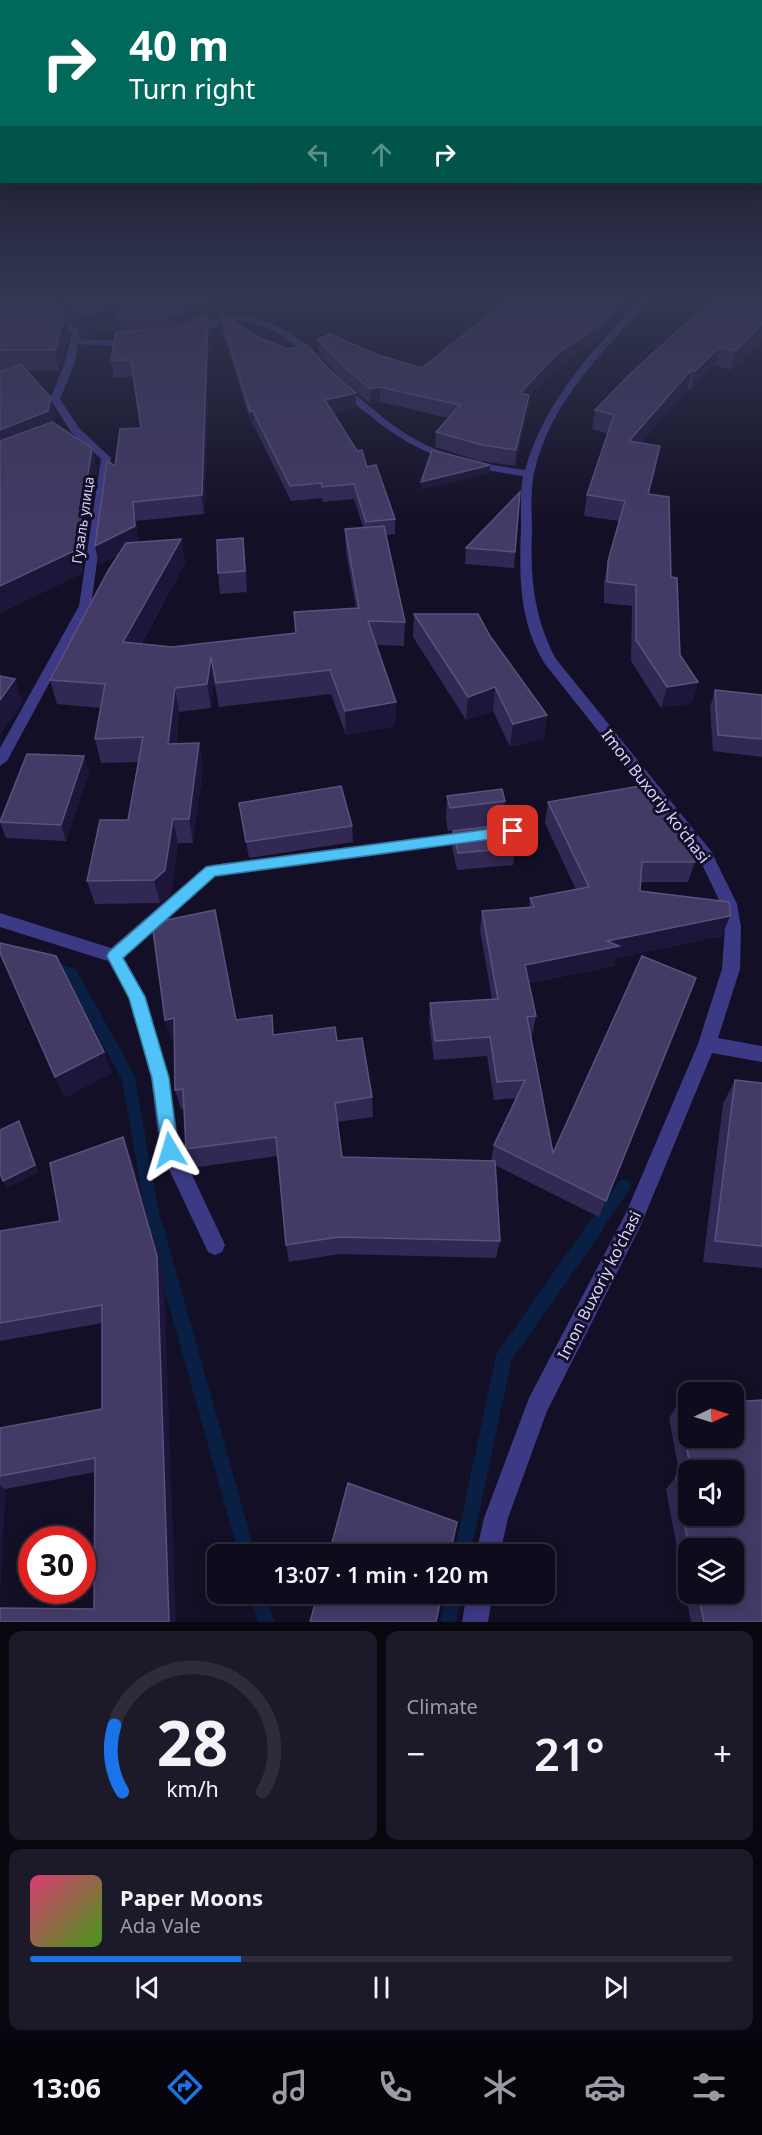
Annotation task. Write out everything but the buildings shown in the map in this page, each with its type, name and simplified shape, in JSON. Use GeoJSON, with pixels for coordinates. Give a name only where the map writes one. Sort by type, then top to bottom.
{"type":"FeatureCollection","features":[{"type":"Feature","properties":{"kind":"street","name":"Гузаль улица"},"geometry":{"type":"LineString","coordinates":[[0,761],[85,606],[106,458],[70,432],[55,399],[66,373]]}},
{"type":"Feature","properties":{"kind":"street","name":"Imon Buxoriy ko'chasi"},"geometry":{"type":"LineString","coordinates":[[490,1544],[496,1518],[537,1406],[633,1220],[707,1044],[731,969],[733,927],[729,904],[705,855],[560,674],[543,647],[530,612],[523,564],[529,474],[550,417],[564,391],[578,373]]}},
{"type":"Feature","properties":{"kind":"street"},"geometry":{"type":"LineString","coordinates":[[335,381],[377,418],[430,452],[478,466],[529,474]]}},
{"type":"Feature","properties":{"kind":"street"},"geometry":{"type":"LineString","coordinates":[[114,956],[211,871],[513,831]]}},
{"type":"Feature","properties":{"kind":"street"},"geometry":{"type":"LineString","coordinates":[[0,920],[114,956],[137,997],[160,1078],[170,1150],[215,1245]]}},
{"type":"Feature","properties":{"kind":"street"},"geometry":{"type":"LineString","coordinates":[[707,1044],[762,1054]]}},
{"type":"Feature","properties":{"kind":"street"},"geometry":{"type":"LineString","coordinates":[[475,1622],[478,1604]]}},
{"type":"Feature","properties":{"kind":"waterway"},"geometry":{"type":"LineString","coordinates":[[52,969],[71,974],[128,1077],[155,1227]]}},
{"type":"Feature","properties":{"kind":"waterway"},"geometry":{"type":"LineString","coordinates":[[595,1227],[624,1186]]}},
{"type":"Feature","properties":{"kind":"waterway"},"geometry":{"type":"LineString","coordinates":[[155,1226],[244,1544]]}},
{"type":"Feature","properties":{"kind":"waterway"},"geometry":{"type":"LineString","coordinates":[[464,1544],[504,1357],[596,1226]]}},
{"type":"Feature","properties":{"kind":"waterway"},"geometry":{"type":"LineString","coordinates":[[261,1604],[266,1622]]}},
{"type":"Feature","properties":{"kind":"waterway"},"geometry":{"type":"LineString","coordinates":[[448,1622],[452,1604]]}},
{"type":"Feature","properties":{"kind":"route"},"geometry":{"type":"LineString","coordinates":[[170,1150],[160,1078],[137,997],[114,956],[211,871],[513,831]]}}]}
